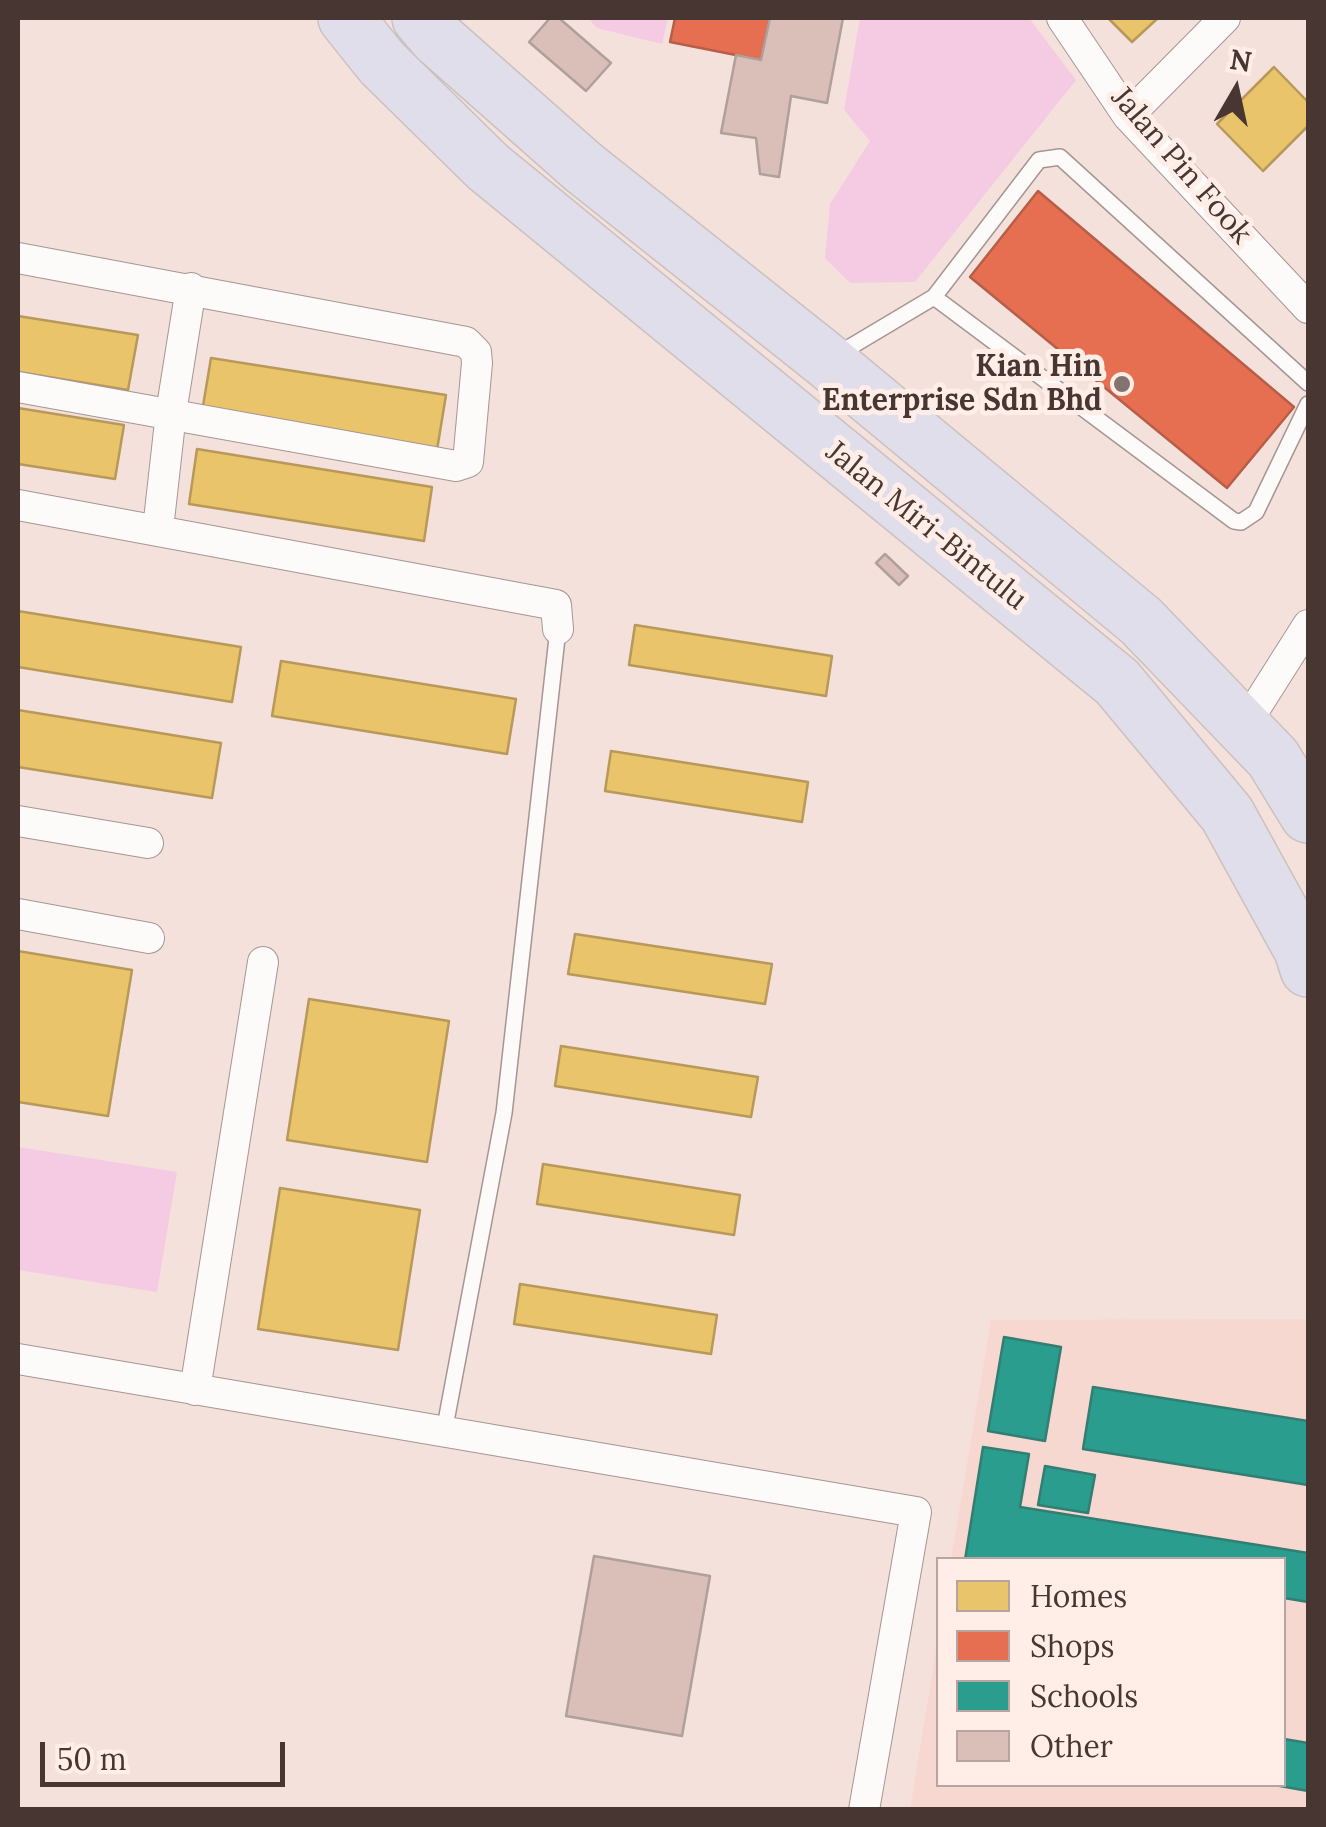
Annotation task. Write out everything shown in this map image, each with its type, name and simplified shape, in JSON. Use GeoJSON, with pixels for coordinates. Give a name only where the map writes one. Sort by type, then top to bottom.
{"type":"FeatureCollection","features":[{"type":"Feature","properties":{"kind":"highway","name":"Jalan Miri-Bintulu"},"geometry":{"type":"LineString","coordinates":[[346,18],[382,63],[488,167],[1116,682],[1227,814],[1302,950],[1308,968]]}},
{"type":"Feature","properties":{"kind":"highway","name":"Jalan Miri-Bintulu"},"geometry":{"type":"LineString","coordinates":[[420,18],[437,38],[583,166],[1141,621],[1273,758],[1308,814]]}},
{"type":"Feature","properties":{"kind":"street","name":"Jalan Pin Fook"},"geometry":{"type":"LineString","coordinates":[[1062,18],[1128,116],[1308,308]]}},
{"type":"Feature","properties":{"kind":"street"},"geometry":{"type":"LineString","coordinates":[[1128,116],[1225,18]]}},
{"type":"Feature","properties":{"kind":"street"},"geometry":{"type":"LineString","coordinates":[[18,258],[466,342],[476,352],[477,363],[468,462],[456,466],[18,387]]}},
{"type":"Feature","properties":{"kind":"street"},"geometry":{"type":"LineString","coordinates":[[158,529],[191,288]]}},
{"type":"Feature","properties":{"kind":"street"},"geometry":{"type":"LineString","coordinates":[[18,505],[556,605],[558,629]]}},
{"type":"Feature","properties":{"kind":"street"},"geometry":{"type":"LineString","coordinates":[[1244,726],[1308,625]]}},
{"type":"Feature","properties":{"kind":"street"},"geometry":{"type":"LineString","coordinates":[[18,821],[148,843]]}},
{"type":"Feature","properties":{"kind":"street"},"geometry":{"type":"LineString","coordinates":[[18,914],[149,938]]}},
{"type":"Feature","properties":{"kind":"street"},"geometry":{"type":"LineString","coordinates":[[195,1390],[263,962]]}},
{"type":"Feature","properties":{"kind":"street"},"geometry":{"type":"LineString","coordinates":[[18,1359],[916,1512],[864,1810]]}},
{"type":"Feature","properties":{"kind":"lane"},"geometry":{"type":"LineString","coordinates":[[826,361],[934,298],[1039,160],[1060,157],[1307,380]]}},
{"type":"Feature","properties":{"kind":"lane"},"geometry":{"type":"LineString","coordinates":[[934,298],[1234,521],[1241,522],[1256,512],[1308,404]]}},
{"type":"Feature","properties":{"kind":"lane"},"geometry":{"type":"LineString","coordinates":[[444,1432],[504,1113],[558,629]]}},
{"type":"Feature","properties":{"kind":"shaded area"},"geometry":{"type":"Polygon","coordinates":[[[588,18],[668,18],[662,44],[597,28],[588,18]]]}},
{"type":"Feature","properties":{"kind":"shaded area"},"geometry":{"type":"Polygon","coordinates":[[[860,18],[1029,18],[1076,80],[915,282],[850,283],[825,258],[830,204],[870,141],[844,110],[860,18]]]}},
{"type":"Feature","properties":{"kind":"shaded area"},"geometry":{"type":"Polygon","coordinates":[[[18,1147],[177,1172],[157,1292],[18,1270],[18,1147]]]}},
{"type":"Feature","properties":{"kind":"shaded area"},"geometry":{"type":"Polygon","coordinates":[[[1308,1319],[1308,1809],[910,1810],[936,1649],[936,1787],[1286,1787],[1286,1557],[951,1557],[991,1320],[1308,1319]]]}},
{"type":"Feature","properties":{"kind":"building: Homes"},"geometry":{"type":"Polygon","coordinates":[[[1108,18],[1158,18],[1132,42],[1108,18]]]}},
{"type":"Feature","properties":{"kind":"building: Homes"},"geometry":{"type":"Polygon","coordinates":[[[1274,67],[1308,102],[1308,126],[1263,171],[1217,124],[1274,67]]]}},
{"type":"Feature","properties":{"kind":"building: Homes"},"geometry":{"type":"Polygon","coordinates":[[[18,316],[138,335],[128,390],[18,372],[18,316]]]}},
{"type":"Feature","properties":{"kind":"building: Homes"},"geometry":{"type":"Polygon","coordinates":[[[211,358],[446,395],[437,450],[202,412],[211,358]]]}},
{"type":"Feature","properties":{"kind":"building: Homes"},"geometry":{"type":"Polygon","coordinates":[[[18,408],[124,425],[115,479],[18,464],[18,408]]]}},
{"type":"Feature","properties":{"kind":"building: Homes"},"geometry":{"type":"Polygon","coordinates":[[[197,449],[432,487],[424,541],[189,504],[197,449]]]}},
{"type":"Feature","properties":{"kind":"building: Homes"},"geometry":{"type":"Polygon","coordinates":[[[18,611],[241,647],[232,702],[18,667],[18,611]]]}},
{"type":"Feature","properties":{"kind":"building: Homes"},"geometry":{"type":"Polygon","coordinates":[[[635,625],[832,656],[826,696],[629,665],[635,625]]]}},
{"type":"Feature","properties":{"kind":"building: Homes"},"geometry":{"type":"Polygon","coordinates":[[[281,661],[516,699],[507,754],[272,716],[281,661]]]}},
{"type":"Feature","properties":{"kind":"building: Homes"},"geometry":{"type":"Polygon","coordinates":[[[18,710],[221,743],[212,798],[18,767],[18,710]]]}},
{"type":"Feature","properties":{"kind":"building: Homes"},"geometry":{"type":"Polygon","coordinates":[[[611,751],[808,782],[802,822],[605,791],[611,751]]]}},
{"type":"Feature","properties":{"kind":"building: Homes"},"geometry":{"type":"Polygon","coordinates":[[[575,934],[772,964],[765,1004],[568,974],[575,934]]]}},
{"type":"Feature","properties":{"kind":"building: Homes"},"geometry":{"type":"Polygon","coordinates":[[[18,951],[132,970],[108,1116],[18,1102],[18,951]]]}},
{"type":"Feature","properties":{"kind":"building: Homes"},"geometry":{"type":"Polygon","coordinates":[[[309,999],[449,1021],[427,1162],[287,1140],[309,999]]]}},
{"type":"Feature","properties":{"kind":"building: Homes"},"geometry":{"type":"Polygon","coordinates":[[[561,1046],[758,1077],[751,1117],[555,1086],[561,1046]]]}},
{"type":"Feature","properties":{"kind":"building: Homes"},"geometry":{"type":"Polygon","coordinates":[[[543,1164],[740,1195],[734,1235],[537,1204],[543,1164]]]}},
{"type":"Feature","properties":{"kind":"building: Homes"},"geometry":{"type":"Polygon","coordinates":[[[280,1188],[420,1210],[398,1350],[258,1329],[280,1188]]]}},
{"type":"Feature","properties":{"kind":"building: Homes"},"geometry":{"type":"Polygon","coordinates":[[[520,1284],[717,1315],[711,1354],[514,1324],[520,1284]]]}},
{"type":"Feature","properties":{"kind":"building: Shops"},"geometry":{"type":"Polygon","coordinates":[[[675,18],[770,18],[761,60],[670,42],[675,18]]]}},
{"type":"Feature","properties":{"kind":"building: Shops"},"geometry":{"type":"Polygon","coordinates":[[[1038,191],[1294,407],[1227,488],[970,277],[1038,191]]]}},
{"type":"Feature","properties":{"kind":"building: Schools"},"geometry":{"type":"Polygon","coordinates":[[[1004,1337],[1061,1347],[1045,1441],[988,1431],[1004,1337]]]}},
{"type":"Feature","properties":{"kind":"building: Schools"},"geometry":{"type":"Polygon","coordinates":[[[1093,1387],[1308,1421],[1308,1485],[1083,1449],[1093,1387]]]}},
{"type":"Feature","properties":{"kind":"building: Schools"},"geometry":{"type":"Polygon","coordinates":[[[983,1447],[1029,1454],[1020,1507],[1308,1553],[1308,1602],[1286,1598],[1286,1557],[965,1557],[983,1447]]]}},
{"type":"Feature","properties":{"kind":"building: Schools"},"geometry":{"type":"Polygon","coordinates":[[[1045,1466],[1095,1475],[1088,1513],[1038,1505],[1045,1466]]]}},
{"type":"Feature","properties":{"kind":"building: Schools"},"geometry":{"type":"Polygon","coordinates":[[[1286,1739],[1308,1743],[1308,1791],[1286,1787],[1286,1739]]]}},
{"type":"Feature","properties":{"kind":"building: Other"},"geometry":{"type":"Polygon","coordinates":[[[550,18],[559,18],[611,63],[586,91],[529,42],[550,18]]]}},
{"type":"Feature","properties":{"kind":"building: Other"},"geometry":{"type":"Polygon","coordinates":[[[770,18],[843,18],[827,103],[791,96],[779,177],[760,174],[756,138],[721,133],[736,55],[761,60],[770,18]]]}},
{"type":"Feature","properties":{"kind":"building: Other"},"geometry":{"type":"Polygon","coordinates":[[[885,554],[908,576],[899,585],[876,563],[885,554]]]}},
{"type":"Feature","properties":{"kind":"building: Other"},"geometry":{"type":"Polygon","coordinates":[[[594,1556],[710,1576],[682,1736],[566,1716],[594,1556]]]}},
{"type":"Feature","properties":{"kind":"place","name":"Kian Hin Enterprise Sdn Bhd"},"geometry":{"type":"Point","coordinates":[1122,384]}}]}
